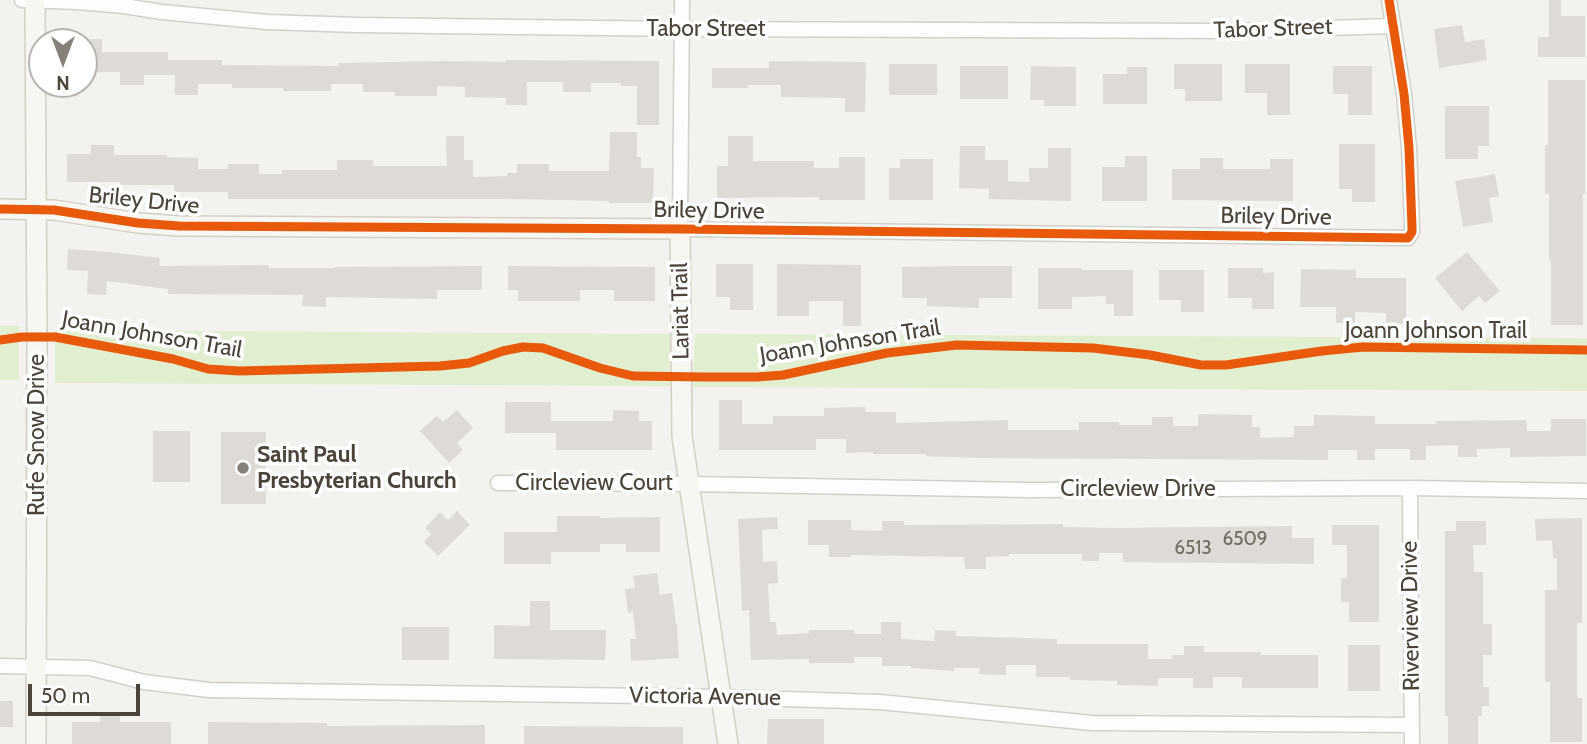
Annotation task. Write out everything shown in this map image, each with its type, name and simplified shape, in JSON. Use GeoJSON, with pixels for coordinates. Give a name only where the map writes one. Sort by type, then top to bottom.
{"type":"FeatureCollection","features":[{"type":"Feature","properties":{"kind":"street","name":"Tabor Street"},"geometry":{"type":"LineString","coordinates":[[22,0],[124,6],[267,22],[357,25],[1229,31],[1392,26]]}},
{"type":"Feature","properties":{"kind":"street","name":"Rufe Snow Drive"},"geometry":{"type":"LineString","coordinates":[[36,0],[36,744]]}},
{"type":"Feature","properties":{"kind":"street","name":"Lariat Trail"},"geometry":{"type":"LineString","coordinates":[[682,0],[682,436],[728,744]]}},
{"type":"Feature","properties":{"kind":"street"},"geometry":{"type":"LineString","coordinates":[[1389,0],[1392,26]]}},
{"type":"Feature","properties":{"kind":"street","name":"Briley Drive"},"geometry":{"type":"LineString","coordinates":[[0,209],[54,210],[138,223],[179,226],[1408,238],[1412,232],[1409,148],[1392,26]]}},
{"type":"Feature","properties":{"kind":"street","name":"Circleview Court"},"geometry":{"type":"LineString","coordinates":[[498,482],[690,484]]}},
{"type":"Feature","properties":{"kind":"street","name":"Circleview Drive"},"geometry":{"type":"LineString","coordinates":[[690,484],[1028,490],[1410,488],[1587,491]]}},
{"type":"Feature","properties":{"kind":"street","name":"Riverview Drive"},"geometry":{"type":"LineString","coordinates":[[1410,488],[1412,744]]}},
{"type":"Feature","properties":{"kind":"street","name":"Victoria Avenue"},"geometry":{"type":"LineString","coordinates":[[0,666],[90,668],[144,682],[209,690],[721,697],[880,702],[1092,723],[1412,725]]}},
{"type":"Feature","properties":{"kind":"green space"},"geometry":{"type":"Polygon","coordinates":[[[0,326],[19,326],[19,380],[0,380],[0,326]]]}},
{"type":"Feature","properties":{"kind":"green space"},"geometry":{"type":"Polygon","coordinates":[[[55,330],[671,334],[671,386],[55,383],[55,330]]]}},
{"type":"Feature","properties":{"kind":"green space"},"geometry":{"type":"Polygon","coordinates":[[[695,334],[1587,338],[1587,391],[693,387],[695,334]]]}},
{"type":"Feature","properties":{"kind":"building"},"geometry":{"type":"Polygon","coordinates":[[[1549,0],[1561,0],[1561,16],[1585,16],[1585,57],[1538,57],[1538,37],[1549,37],[1549,0]]]}},
{"type":"Feature","properties":{"kind":"building"},"geometry":{"type":"Polygon","coordinates":[[[1462,25],[1465,42],[1484,39],[1487,60],[1439,68],[1434,29],[1462,25]]]}},
{"type":"Feature","properties":{"kind":"building"},"geometry":{"type":"Polygon","coordinates":[[[98,39],[102,39],[102,52],[168,52],[168,60],[222,60],[222,65],[339,66],[339,63],[506,60],[659,61],[659,125],[637,125],[637,86],[621,86],[621,83],[591,83],[591,92],[563,92],[563,82],[527,82],[527,105],[506,105],[506,98],[465,97],[465,87],[437,86],[437,96],[395,96],[395,92],[363,92],[363,84],[331,84],[331,91],[283,91],[283,88],[232,88],[232,84],[198,84],[198,95],[175,95],[175,75],[144,75],[144,85],[120,85],[120,72],[98,72],[98,39]]]}},
{"type":"Feature","properties":{"kind":"building"},"geometry":{"type":"Polygon","coordinates":[[[769,61],[866,62],[865,112],[845,112],[845,98],[781,97],[781,85],[712,88],[712,68],[769,68],[769,61]]]}},
{"type":"Feature","properties":{"kind":"building"},"geometry":{"type":"Polygon","coordinates":[[[889,64],[937,64],[937,95],[889,95],[889,64]]]}},
{"type":"Feature","properties":{"kind":"building"},"geometry":{"type":"Polygon","coordinates":[[[1174,64],[1222,64],[1222,101],[1185,101],[1185,89],[1174,89],[1174,64]]]}},
{"type":"Feature","properties":{"kind":"building"},"geometry":{"type":"Polygon","coordinates":[[[1245,64],[1290,64],[1290,115],[1267,115],[1267,93],[1245,93],[1245,64]]]}},
{"type":"Feature","properties":{"kind":"building"},"geometry":{"type":"Polygon","coordinates":[[[960,66],[1008,66],[1008,99],[960,99],[960,66]]]}},
{"type":"Feature","properties":{"kind":"building"},"geometry":{"type":"Polygon","coordinates":[[[1031,66],[1076,67],[1076,106],[1044,106],[1044,100],[1030,100],[1031,66]]]}},
{"type":"Feature","properties":{"kind":"building"},"geometry":{"type":"Polygon","coordinates":[[[1333,66],[1372,66],[1372,115],[1348,115],[1348,94],[1333,94],[1333,66]]]}},
{"type":"Feature","properties":{"kind":"building"},"geometry":{"type":"Polygon","coordinates":[[[1127,67],[1147,67],[1147,104],[1103,104],[1103,74],[1127,74],[1127,67]]]}},
{"type":"Feature","properties":{"kind":"building"},"geometry":{"type":"Polygon","coordinates":[[[1548,80],[1585,80],[1583,325],[1551,325],[1549,194],[1545,194],[1548,80]]]}},
{"type":"Feature","properties":{"kind":"building"},"geometry":{"type":"Polygon","coordinates":[[[1445,106],[1489,106],[1489,146],[1478,146],[1478,159],[1445,159],[1445,106]]]}},
{"type":"Feature","properties":{"kind":"building"},"geometry":{"type":"Polygon","coordinates":[[[610,132],[637,132],[637,157],[641,157],[641,168],[654,168],[653,203],[507,199],[228,199],[228,192],[174,192],[174,185],[67,182],[67,154],[91,154],[91,145],[114,145],[114,155],[198,158],[198,169],[228,169],[228,164],[259,164],[259,174],[282,174],[282,170],[337,170],[337,160],[373,160],[373,166],[447,166],[446,136],[464,136],[464,160],[473,160],[473,177],[507,176],[507,173],[517,173],[517,164],[549,164],[549,171],[609,171],[610,132]]]}},
{"type":"Feature","properties":{"kind":"building"},"geometry":{"type":"Polygon","coordinates":[[[728,136],[753,136],[753,161],[814,161],[814,168],[839,168],[839,157],[865,157],[865,200],[819,200],[819,197],[717,198],[717,166],[728,166],[728,136]]]}},
{"type":"Feature","properties":{"kind":"building"},"geometry":{"type":"Polygon","coordinates":[[[1339,144],[1375,144],[1375,202],[1352,202],[1352,189],[1339,189],[1339,144]]]}},
{"type":"Feature","properties":{"kind":"building"},"geometry":{"type":"Polygon","coordinates":[[[960,146],[985,146],[985,160],[1008,160],[1008,181],[1029,182],[1029,168],[1048,168],[1048,148],[1071,148],[1071,201],[989,199],[989,189],[959,188],[960,146]]]}},
{"type":"Feature","properties":{"kind":"building"},"geometry":{"type":"Polygon","coordinates":[[[1125,156],[1147,156],[1147,201],[1102,201],[1102,167],[1125,167],[1125,156]]]}},
{"type":"Feature","properties":{"kind":"building"},"geometry":{"type":"Polygon","coordinates":[[[1200,158],[1223,158],[1223,169],[1270,169],[1270,159],[1293,159],[1293,201],[1172,200],[1172,169],[1200,169],[1200,158]]]}},
{"type":"Feature","properties":{"kind":"building"},"geometry":{"type":"Polygon","coordinates":[[[900,159],[933,159],[933,200],[889,200],[889,168],[900,168],[900,159]]]}},
{"type":"Feature","properties":{"kind":"building"},"geometry":{"type":"Polygon","coordinates":[[[1495,174],[1499,196],[1489,198],[1493,222],[1463,227],[1455,181],[1495,174]]]}},
{"type":"Feature","properties":{"kind":"building"},"geometry":{"type":"Polygon","coordinates":[[[68,249],[160,258],[159,266],[482,266],[482,290],[437,290],[437,299],[326,297],[326,307],[302,306],[303,295],[168,294],[168,289],[107,281],[106,295],[87,294],[88,271],[67,270],[68,249]]]}},
{"type":"Feature","properties":{"kind":"building"},"geometry":{"type":"Polygon","coordinates":[[[1467,252],[1500,291],[1485,303],[1479,296],[1462,311],[1435,278],[1467,252]]]}},
{"type":"Feature","properties":{"kind":"building"},"geometry":{"type":"Polygon","coordinates":[[[716,264],[753,264],[753,310],[730,310],[730,297],[716,297],[716,264]]]}},
{"type":"Feature","properties":{"kind":"building"},"geometry":{"type":"Polygon","coordinates":[[[777,264],[861,265],[861,326],[843,326],[843,301],[809,301],[809,316],[777,316],[777,264]]]}},
{"type":"Feature","properties":{"kind":"building"},"geometry":{"type":"Polygon","coordinates":[[[508,266],[655,267],[655,301],[614,301],[614,290],[580,290],[580,301],[518,301],[518,290],[508,290],[508,266]]]}},
{"type":"Feature","properties":{"kind":"building"},"geometry":{"type":"Polygon","coordinates":[[[1012,266],[1012,298],[979,298],[979,308],[927,306],[927,298],[902,298],[902,267],[1012,266]]]}},
{"type":"Feature","properties":{"kind":"building"},"geometry":{"type":"Polygon","coordinates":[[[1038,268],[1133,270],[1133,316],[1114,316],[1114,304],[1106,304],[1106,296],[1072,297],[1072,309],[1038,309],[1038,268]]]}},
{"type":"Feature","properties":{"kind":"building"},"geometry":{"type":"Polygon","coordinates":[[[1228,268],[1263,268],[1263,273],[1274,272],[1274,309],[1252,309],[1252,298],[1228,298],[1228,268]]]}},
{"type":"Feature","properties":{"kind":"building"},"geometry":{"type":"Polygon","coordinates":[[[1301,269],[1356,270],[1356,278],[1406,278],[1406,324],[1386,323],[1386,313],[1355,312],[1355,323],[1336,323],[1336,307],[1300,307],[1301,269]]]}},
{"type":"Feature","properties":{"kind":"building"},"geometry":{"type":"Polygon","coordinates":[[[1159,270],[1204,270],[1204,312],[1181,312],[1181,300],[1159,300],[1159,270]]]}},
{"type":"Feature","properties":{"kind":"building"},"geometry":{"type":"Polygon","coordinates":[[[719,400],[742,400],[742,424],[773,424],[773,416],[824,416],[824,408],[865,407],[866,412],[896,412],[896,423],[1008,420],[1008,430],[1079,430],[1079,422],[1152,425],[1152,417],[1173,417],[1173,426],[1198,426],[1198,414],[1252,415],[1252,427],[1260,427],[1260,438],[1294,437],[1294,426],[1314,426],[1314,415],[1375,416],[1375,424],[1526,420],[1527,431],[1551,431],[1551,419],[1586,419],[1586,456],[1510,457],[1510,448],[1477,449],[1477,457],[1458,457],[1458,445],[1426,446],[1426,460],[1410,460],[1410,449],[1375,449],[1375,460],[1357,460],[1357,450],[1328,450],[1328,460],[977,458],[846,453],[846,439],[816,439],[816,450],[719,450],[719,400]]]}},
{"type":"Feature","properties":{"kind":"building"},"geometry":{"type":"Polygon","coordinates":[[[505,402],[551,402],[551,421],[613,421],[613,410],[639,411],[639,421],[652,421],[652,450],[556,450],[556,433],[505,433],[505,402]]]}},
{"type":"Feature","properties":{"kind":"building"},"geometry":{"type":"Polygon","coordinates":[[[457,410],[473,428],[457,443],[463,450],[449,463],[420,431],[437,416],[443,422],[457,410]]]}},
{"type":"Feature","properties":{"kind":"building"},"geometry":{"type":"Polygon","coordinates":[[[153,431],[190,431],[190,482],[153,482],[153,431]]]}},
{"type":"Feature","properties":{"kind":"building","name":"Saint Paul Presbyterian Church"},"geometry":{"type":"Polygon","coordinates":[[[221,432],[266,432],[266,504],[221,504],[221,432]]]}},
{"type":"Feature","properties":{"kind":"building"},"geometry":{"type":"Polygon","coordinates":[[[457,511],[470,525],[438,556],[424,542],[431,534],[425,528],[440,512],[448,520],[457,511]]]}},
{"type":"Feature","properties":{"kind":"building"},"geometry":{"type":"Polygon","coordinates":[[[557,516],[660,517],[660,552],[626,552],[626,544],[600,544],[600,552],[551,552],[551,564],[504,564],[504,532],[557,532],[557,516]]]}},
{"type":"Feature","properties":{"kind":"building"},"geometry":{"type":"Polygon","coordinates":[[[777,517],[778,529],[762,530],[763,562],[777,561],[778,583],[768,584],[770,622],[776,622],[777,635],[809,633],[809,630],[854,630],[854,634],[881,634],[881,622],[901,622],[901,639],[934,641],[935,630],[956,631],[956,636],[1057,639],[1057,644],[1148,644],[1148,659],[1172,659],[1172,655],[1184,655],[1184,646],[1204,646],[1204,652],[1318,655],[1318,688],[1242,688],[1242,677],[1213,677],[1213,688],[1193,688],[1193,678],[1158,678],[1158,686],[1117,685],[1117,681],[1036,677],[1036,665],[1006,665],[1006,675],[979,674],[980,668],[954,668],[954,671],[882,666],[882,657],[854,657],[854,663],[809,663],[809,659],[751,660],[749,610],[742,611],[738,519],[777,517]]]}},
{"type":"Feature","properties":{"kind":"building"},"geometry":{"type":"Polygon","coordinates":[[[1582,518],[1582,623],[1577,623],[1577,698],[1582,698],[1582,742],[1550,742],[1550,682],[1545,682],[1545,590],[1557,590],[1557,558],[1553,558],[1552,540],[1536,541],[1535,519],[1582,518]]]}},
{"type":"Feature","properties":{"kind":"building"},"geometry":{"type":"Polygon","coordinates":[[[808,520],[851,520],[851,530],[882,531],[882,521],[904,521],[904,525],[1063,524],[1063,527],[1113,528],[1292,526],[1292,538],[1314,538],[1314,564],[1123,562],[1123,553],[1099,553],[1099,561],[1082,561],[1082,554],[1009,554],[986,557],[986,569],[965,569],[964,557],[829,557],[829,545],[808,545],[808,520]]]}},
{"type":"Feature","properties":{"kind":"building"},"geometry":{"type":"Polygon","coordinates":[[[1456,521],[1486,521],[1486,545],[1473,545],[1474,572],[1483,572],[1483,624],[1492,624],[1492,655],[1483,655],[1483,687],[1489,687],[1489,706],[1482,706],[1482,716],[1478,716],[1478,744],[1448,744],[1448,716],[1445,716],[1445,531],[1456,531],[1456,521]]]}},
{"type":"Feature","properties":{"kind":"building"},"geometry":{"type":"Polygon","coordinates":[[[1332,525],[1379,525],[1379,622],[1349,622],[1349,602],[1341,602],[1341,578],[1347,578],[1347,545],[1332,545],[1332,525]]]}},
{"type":"Feature","properties":{"kind":"building"},"geometry":{"type":"Polygon","coordinates":[[[657,573],[660,595],[672,593],[679,658],[631,661],[630,639],[636,639],[633,612],[628,613],[625,589],[635,588],[633,576],[657,573]]]}},
{"type":"Feature","properties":{"kind":"building"},"geometry":{"type":"Polygon","coordinates":[[[530,601],[550,601],[550,630],[606,630],[605,660],[494,659],[494,625],[530,626],[530,601]]]}},
{"type":"Feature","properties":{"kind":"building"},"geometry":{"type":"Polygon","coordinates":[[[402,627],[449,627],[449,660],[402,660],[402,627]]]}},
{"type":"Feature","properties":{"kind":"building"},"geometry":{"type":"Polygon","coordinates":[[[1348,645],[1380,645],[1380,691],[1348,691],[1348,645]]]}},
{"type":"Feature","properties":{"kind":"building"},"geometry":{"type":"Polygon","coordinates":[[[0,701],[13,701],[13,727],[0,727],[0,701]]]}},
{"type":"Feature","properties":{"kind":"building"},"geometry":{"type":"Polygon","coordinates":[[[100,712],[120,712],[120,722],[171,722],[171,744],[72,744],[72,722],[100,722],[100,712]]]}},
{"type":"Feature","properties":{"kind":"building"},"geometry":{"type":"Polygon","coordinates":[[[768,719],[824,719],[824,744],[767,744],[768,719]]]}},
{"type":"Feature","properties":{"kind":"building"},"geometry":{"type":"Polygon","coordinates":[[[208,722],[327,723],[327,726],[485,725],[485,744],[208,744],[208,722]]]}},
{"type":"Feature","properties":{"kind":"building"},"geometry":{"type":"Polygon","coordinates":[[[524,726],[683,727],[683,744],[524,744],[524,726]]]}},
{"type":"Feature","properties":{"kind":"cycle path"},"geometry":{"type":"LineString","coordinates":[[0,209],[54,210],[138,223],[179,226],[1408,238],[1412,232],[1409,148],[1404,94],[1389,0]]}},
{"type":"Feature","properties":{"kind":"cycle path","name":"Joann Johnson Trail"},"geometry":{"type":"LineString","coordinates":[[0,340],[55,337],[173,359],[208,369],[239,371],[440,366],[469,363],[523,347],[543,348],[600,368],[633,376],[705,377],[783,375],[887,353],[957,345],[1093,348],[1201,365],[1226,365],[1363,347],[1587,350]]}},
{"type":"Feature","properties":{"kind":"place","name":"Saint Paul Presbyterian Church"},"geometry":{"type":"Point","coordinates":[243,468]}}]}
